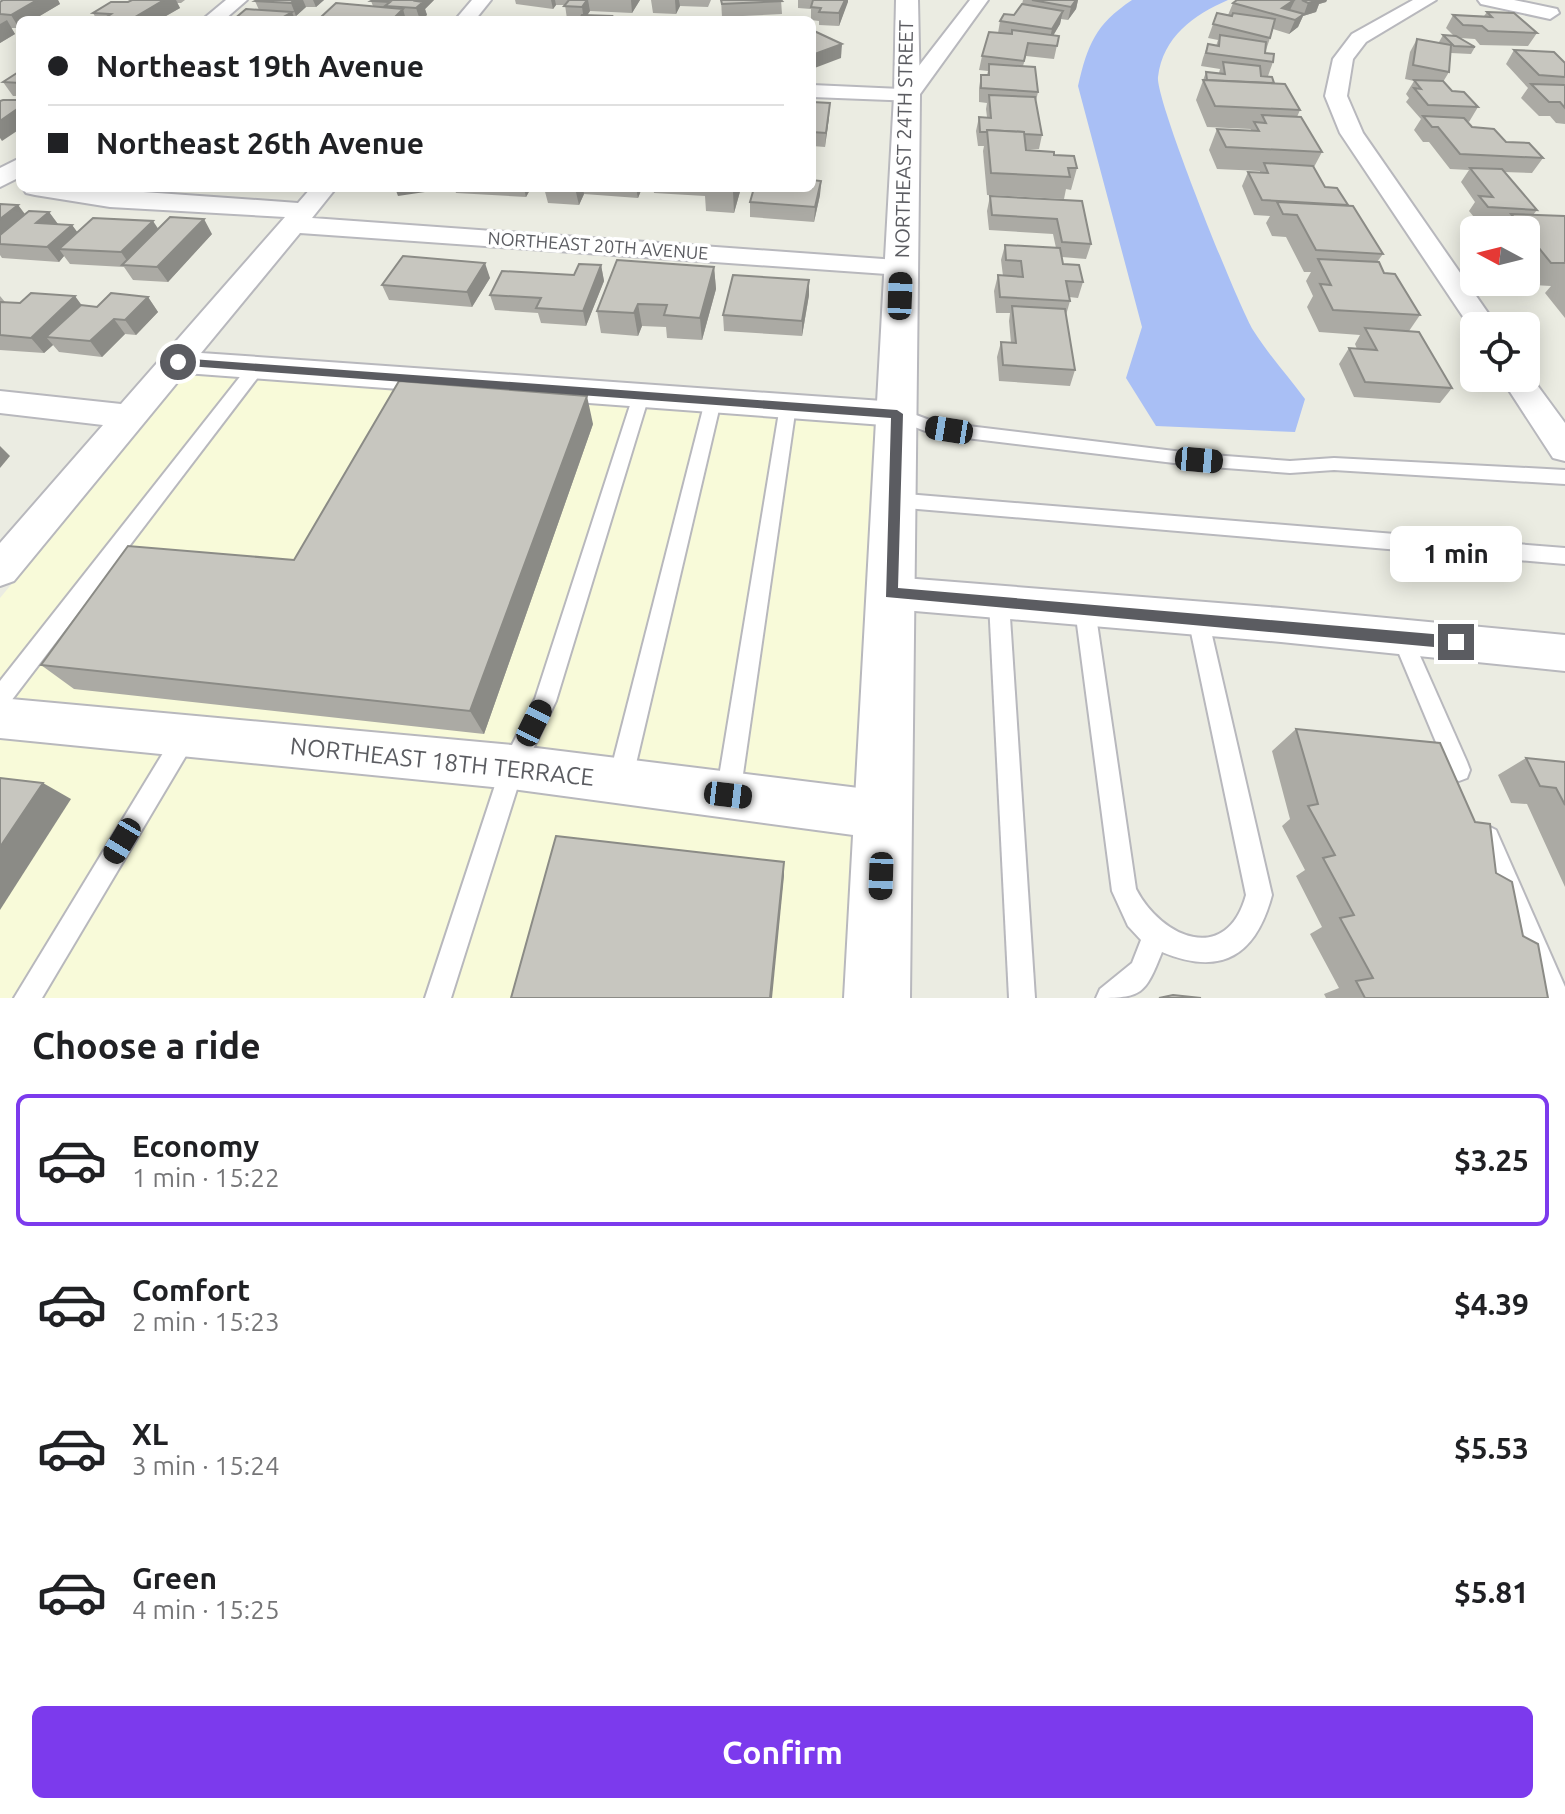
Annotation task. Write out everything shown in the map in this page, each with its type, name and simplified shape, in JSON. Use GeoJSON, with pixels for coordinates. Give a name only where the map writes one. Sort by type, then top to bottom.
{"type":"FeatureCollection","features":[{"type":"Feature","properties":{"kind":"street"},"geometry":{"type":"LineString","coordinates":[[217,16],[238,0]]}},
{"type":"Feature","properties":{"kind":"street"},"geometry":{"type":"LineString","coordinates":[[468,16],[482,0]]}},
{"type":"Feature","properties":{"kind":"street","name":"NORTHEAST 24TH STREET"},"geometry":{"type":"LineString","coordinates":[[877,998],[907,96],[907,0]]}},
{"type":"Feature","properties":{"kind":"street"},"geometry":{"type":"LineString","coordinates":[[816,91],[907,96],[979,0]]}},
{"type":"Feature","properties":{"kind":"street"},"geometry":{"type":"LineString","coordinates":[[1427,0],[1359,38],[1343,59],[1336,96],[1352,133],[1473,312]]}},
{"type":"Feature","properties":{"kind":"street"},"geometry":{"type":"LineString","coordinates":[[1487,0],[1558,19]]}},
{"type":"Feature","properties":{"kind":"street"},"geometry":{"type":"LineString","coordinates":[[1535,0],[1558,19]]}},
{"type":"Feature","properties":{"kind":"street"},"geometry":{"type":"LineString","coordinates":[[0,182],[16,168]]}},
{"type":"Feature","properties":{"kind":"street","name":"NORTHEAST 20TH AVENUE"},"geometry":{"type":"LineString","coordinates":[[62,192],[110,199],[308,208],[901,267]]}},
{"type":"Feature","properties":{"kind":"street"},"geometry":{"type":"LineString","coordinates":[[0,570],[308,208]]}},
{"type":"Feature","properties":{"kind":"street"},"geometry":{"type":"LineString","coordinates":[[178,362],[897,414]]}},
{"type":"Feature","properties":{"kind":"street"},"geometry":{"type":"LineString","coordinates":[[1526,392],[1565,449]]}},
{"type":"Feature","properties":{"kind":"street"},"geometry":{"type":"LineString","coordinates":[[0,402],[130,417]]}},
{"type":"Feature","properties":{"kind":"street"},"geometry":{"type":"LineString","coordinates":[[891,593],[1565,653]]}},
{"type":"Feature","properties":{"kind":"street","name":"NORTHEAST 18TH TERRACE"},"geometry":{"type":"LineString","coordinates":[[0,718],[512,767],[883,815]]}},
{"type":"Feature","properties":{"kind":"lane"},"geometry":{"type":"LineString","coordinates":[[0,698],[256,368]]}},
{"type":"Feature","properties":{"kind":"lane"},"geometry":{"type":"LineString","coordinates":[[438,998],[512,767],[545,701],[641,396]]}},
{"type":"Feature","properties":{"kind":"lane"},"geometry":{"type":"LineString","coordinates":[[620,781],[713,401]]}},
{"type":"Feature","properties":{"kind":"lane"},"geometry":{"type":"LineString","coordinates":[[728,795],[788,406]]}},
{"type":"Feature","properties":{"kind":"lane"},"geometry":{"type":"LineString","coordinates":[[897,414],[933,428],[1199,460],[1290,467],[1334,464],[1565,477]]}},
{"type":"Feature","properties":{"kind":"lane"},"geometry":{"type":"LineString","coordinates":[[894,500],[1565,556]]}},
{"type":"Feature","properties":{"kind":"lane"},"geometry":{"type":"LineString","coordinates":[[999,602],[1022,998]]}},
{"type":"Feature","properties":{"kind":"lane"},"geometry":{"type":"LineString","coordinates":[[1085,609],[1124,891],[1137,917],[1156,936],[1184,948],[1218,950],[1238,936],[1253,917],[1259,895],[1198,618]]}},
{"type":"Feature","properties":{"kind":"lane"},"geometry":{"type":"LineString","coordinates":[[1402,637],[1459,770]]}},
{"type":"Feature","properties":{"kind":"lane"},"geometry":{"type":"LineString","coordinates":[[27,998],[186,736]]}},
{"type":"Feature","properties":{"kind":"lane"},"geometry":{"type":"LineString","coordinates":[[1488,838],[1556,998]]}},
{"type":"Feature","properties":{"kind":"lane"},"geometry":{"type":"LineString","coordinates":[[1109,998],[1141,972],[1156,936]]}},
{"type":"Feature","properties":{"kind":"shaded area"},"geometry":{"type":"Polygon","coordinates":[[[190,369],[884,420],[850,998],[0,998],[0,598],[190,369]]]}},
{"type":"Feature","properties":{"kind":"water"},"geometry":{"type":"Polygon","coordinates":[[[1132,0],[1228,0],[1182,29],[1166,50],[1158,77],[1169,122],[1244,312],[1259,339],[1305,399],[1295,432],[1156,426],[1126,378],[1142,327],[1078,86],[1085,58],[1101,27],[1132,0]]]}},
{"type":"Feature","properties":{"kind":"building"},"geometry":{"type":"Polygon","coordinates":[[[37,0],[11,15],[0,14],[0,2],[37,0]]]}},
{"type":"Feature","properties":{"kind":"building"},"geometry":{"type":"Polygon","coordinates":[[[164,0],[137,16],[93,13],[111,2],[164,0]]]}},
{"type":"Feature","properties":{"kind":"building"},"geometry":{"type":"Polygon","coordinates":[[[257,0],[294,0],[291,3],[257,0]]]}},
{"type":"Feature","properties":{"kind":"building"},"geometry":{"type":"Polygon","coordinates":[[[373,0],[423,2],[416,8],[385,6],[390,2],[373,0]]]}},
{"type":"Feature","properties":{"kind":"building"},"geometry":{"type":"Polygon","coordinates":[[[569,0],[587,0],[582,7],[564,6],[569,0]]]}},
{"type":"Feature","properties":{"kind":"building"},"geometry":{"type":"Polygon","coordinates":[[[721,0],[781,0],[782,1],[722,4],[721,0]]]}},
{"type":"Feature","properties":{"kind":"building"},"geometry":{"type":"Polygon","coordinates":[[[813,0],[845,0],[839,13],[819,12],[821,8],[811,7],[813,0]]]}},
{"type":"Feature","properties":{"kind":"building"},"geometry":{"type":"Polygon","coordinates":[[[1032,0],[1076,0],[1071,7],[1032,0]]]}},
{"type":"Feature","properties":{"kind":"building"},"geometry":{"type":"Polygon","coordinates":[[[1237,0],[1294,0],[1282,8],[1304,14],[1295,20],[1233,3],[1237,0]]]}},
{"type":"Feature","properties":{"kind":"building"},"geometry":{"type":"Polygon","coordinates":[[[336,3],[403,9],[396,16],[322,16],[336,3]]]}},
{"type":"Feature","properties":{"kind":"building"},"geometry":{"type":"Polygon","coordinates":[[[1022,4],[1063,11],[1052,29],[1000,21],[1004,14],[1014,15],[1022,4]]]}},
{"type":"Feature","properties":{"kind":"building"},"geometry":{"type":"Polygon","coordinates":[[[246,9],[292,12],[285,16],[238,16],[246,9]]]}},
{"type":"Feature","properties":{"kind":"building"},"geometry":{"type":"Polygon","coordinates":[[[1487,12],[1514,13],[1537,33],[1488,31],[1482,26],[1463,25],[1453,15],[1492,17],[1487,12]]]}},
{"type":"Feature","properties":{"kind":"building"},"geometry":{"type":"Polygon","coordinates":[[[1217,13],[1275,19],[1270,38],[1213,24],[1217,13]]]}},
{"type":"Feature","properties":{"kind":"building"},"geometry":{"type":"Polygon","coordinates":[[[1012,30],[1059,36],[1057,46],[1028,43],[1024,61],[982,56],[989,32],[1012,34],[1012,30]]]}},
{"type":"Feature","properties":{"kind":"building"},"geometry":{"type":"Polygon","coordinates":[[[816,32],[842,44],[816,54],[816,32]]]}},
{"type":"Feature","properties":{"kind":"building"},"geometry":{"type":"Polygon","coordinates":[[[1220,35],[1266,42],[1265,53],[1274,54],[1273,62],[1206,53],[1208,44],[1219,46],[1220,35]]]}},
{"type":"Feature","properties":{"kind":"building"},"geometry":{"type":"Polygon","coordinates":[[[1443,35],[1456,36],[1475,47],[1454,46],[1443,35]]]}},
{"type":"Feature","properties":{"kind":"building"},"geometry":{"type":"Polygon","coordinates":[[[1417,39],[1451,45],[1449,72],[1413,65],[1417,39]]]}},
{"type":"Feature","properties":{"kind":"building"},"geometry":{"type":"Polygon","coordinates":[[[1514,50],[1554,52],[1565,63],[1565,77],[1539,75],[1514,50]]]}},
{"type":"Feature","properties":{"kind":"building"},"geometry":{"type":"Polygon","coordinates":[[[1223,62],[1260,66],[1261,76],[1272,77],[1274,83],[1207,80],[1206,72],[1225,74],[1223,62]]]}},
{"type":"Feature","properties":{"kind":"building"},"geometry":{"type":"Polygon","coordinates":[[[989,64],[1035,67],[1038,92],[981,88],[981,75],[989,75],[989,64]]]}},
{"type":"Feature","properties":{"kind":"building"},"geometry":{"type":"Polygon","coordinates":[[[16,74],[16,83],[3,82],[16,74]]]}},
{"type":"Feature","properties":{"kind":"building"},"geometry":{"type":"Polygon","coordinates":[[[1203,80],[1285,84],[1300,110],[1215,106],[1203,80]]]}},
{"type":"Feature","properties":{"kind":"building"},"geometry":{"type":"Polygon","coordinates":[[[1414,80],[1443,81],[1452,91],[1464,92],[1478,107],[1428,105],[1414,88],[1421,89],[1414,80]]]}},
{"type":"Feature","properties":{"kind":"building"},"geometry":{"type":"Polygon","coordinates":[[[1531,84],[1565,85],[1565,108],[1560,102],[1549,102],[1531,84]]]}},
{"type":"Feature","properties":{"kind":"building"},"geometry":{"type":"Polygon","coordinates":[[[989,95],[1035,97],[1042,135],[980,132],[979,117],[991,118],[989,95]]]}},
{"type":"Feature","properties":{"kind":"building"},"geometry":{"type":"Polygon","coordinates":[[[16,100],[16,110],[0,121],[0,101],[16,100]]]}},
{"type":"Feature","properties":{"kind":"building"},"geometry":{"type":"Polygon","coordinates":[[[816,102],[830,103],[826,133],[816,132],[816,102]]]}},
{"type":"Feature","properties":{"kind":"building"},"geometry":{"type":"Polygon","coordinates":[[[1262,115],[1301,117],[1322,152],[1226,147],[1217,129],[1259,131],[1254,122],[1266,123],[1262,115]]]}},
{"type":"Feature","properties":{"kind":"building"},"geometry":{"type":"Polygon","coordinates":[[[1423,116],[1464,118],[1472,127],[1494,129],[1506,142],[1529,143],[1543,158],[1460,154],[1438,127],[1432,127],[1423,116]]]}},
{"type":"Feature","properties":{"kind":"building"},"geometry":{"type":"Polygon","coordinates":[[[987,130],[1024,132],[1026,150],[1074,156],[1077,168],[1068,168],[1070,177],[991,173],[987,130]]]}},
{"type":"Feature","properties":{"kind":"building"},"geometry":{"type":"Polygon","coordinates":[[[1264,163],[1313,166],[1325,187],[1337,188],[1348,205],[1262,200],[1248,172],[1268,173],[1264,163]]]}},
{"type":"Feature","properties":{"kind":"building"},"geometry":{"type":"Polygon","coordinates":[[[1470,168],[1502,169],[1537,210],[1488,207],[1479,196],[1493,197],[1470,168]]]}},
{"type":"Feature","properties":{"kind":"building"},"geometry":{"type":"Polygon","coordinates":[[[816,180],[821,181],[815,207],[750,202],[753,192],[816,192],[816,180]]]}},
{"type":"Feature","properties":{"kind":"building"},"geometry":{"type":"Polygon","coordinates":[[[990,196],[1082,201],[1091,244],[1062,242],[1057,219],[992,215],[990,196]]]}},
{"type":"Feature","properties":{"kind":"building"},"geometry":{"type":"Polygon","coordinates":[[[1277,202],[1353,206],[1383,254],[1316,250],[1297,215],[1283,214],[1277,202]]]}},
{"type":"Feature","properties":{"kind":"building"},"geometry":{"type":"Polygon","coordinates":[[[0,204],[18,205],[0,219],[0,204]]]}},
{"type":"Feature","properties":{"kind":"building"},"geometry":{"type":"Polygon","coordinates":[[[29,211],[49,212],[36,223],[72,225],[47,247],[0,244],[0,235],[29,211]]]}},
{"type":"Feature","properties":{"kind":"building"},"geometry":{"type":"Polygon","coordinates":[[[1511,214],[1565,216],[1565,263],[1551,263],[1540,249],[1540,216],[1511,214]]]}},
{"type":"Feature","properties":{"kind":"building"},"geometry":{"type":"Polygon","coordinates":[[[170,217],[204,219],[157,267],[122,265],[170,217]]]}},
{"type":"Feature","properties":{"kind":"building"},"geometry":{"type":"Polygon","coordinates":[[[93,218],[153,221],[121,252],[59,249],[93,218]]]}},
{"type":"Feature","properties":{"kind":"building"},"geometry":{"type":"Polygon","coordinates":[[[1005,245],[1060,248],[1063,264],[1079,265],[1083,282],[1066,281],[1070,301],[1000,297],[998,275],[1023,277],[1021,261],[1006,260],[1005,245]]]}},
{"type":"Feature","properties":{"kind":"building"},"geometry":{"type":"Polygon","coordinates":[[[403,256],[485,263],[467,292],[382,285],[403,256]]]}},
{"type":"Feature","properties":{"kind":"building"},"geometry":{"type":"Polygon","coordinates":[[[1318,259],[1379,262],[1384,273],[1395,274],[1420,315],[1333,310],[1320,284],[1331,285],[1318,259]]]}},
{"type":"Feature","properties":{"kind":"building"},"geometry":{"type":"Polygon","coordinates":[[[617,260],[714,267],[700,318],[664,315],[667,305],[638,304],[634,313],[597,311],[617,260]]]}},
{"type":"Feature","properties":{"kind":"building"},"geometry":{"type":"Polygon","coordinates":[[[579,264],[601,265],[583,311],[536,308],[541,298],[490,295],[502,271],[574,275],[579,264]]]}},
{"type":"Feature","properties":{"kind":"building"},"geometry":{"type":"Polygon","coordinates":[[[733,275],[809,280],[802,321],[723,315],[733,275]]]}},
{"type":"Feature","properties":{"kind":"building"},"geometry":{"type":"Polygon","coordinates":[[[31,293],[75,296],[31,338],[0,335],[0,302],[20,303],[31,293]]]}},
{"type":"Feature","properties":{"kind":"building"},"geometry":{"type":"Polygon","coordinates":[[[111,293],[148,297],[125,320],[114,319],[90,341],[46,337],[81,305],[97,307],[111,293]]]}},
{"type":"Feature","properties":{"kind":"building"},"geometry":{"type":"Polygon","coordinates":[[[1012,306],[1065,309],[1075,370],[1003,365],[1001,342],[1016,343],[1012,306]]]}},
{"type":"Feature","properties":{"kind":"building"},"geometry":{"type":"Polygon","coordinates":[[[1365,328],[1419,332],[1452,388],[1365,382],[1349,348],[1377,350],[1365,328]]]}},
{"type":"Feature","properties":{"kind":"building"},"geometry":{"type":"Polygon","coordinates":[[[399,381],[587,396],[470,711],[41,665],[128,546],[294,560],[399,381]]]}},
{"type":"Feature","properties":{"kind":"building"},"geometry":{"type":"Polygon","coordinates":[[[1296,729],[1440,743],[1475,822],[1490,824],[1496,873],[1512,882],[1523,936],[1538,944],[1548,998],[1365,998],[1356,981],[1373,978],[1340,918],[1354,915],[1323,858],[1335,855],[1308,806],[1318,804],[1296,729]]]}},
{"type":"Feature","properties":{"kind":"building"},"geometry":{"type":"Polygon","coordinates":[[[1526,758],[1565,762],[1565,805],[1556,788],[1540,786],[1526,758]]]}},
{"type":"Feature","properties":{"kind":"building"},"geometry":{"type":"Polygon","coordinates":[[[0,778],[43,783],[0,847],[0,778]]]}},
{"type":"Feature","properties":{"kind":"building"},"geometry":{"type":"Polygon","coordinates":[[[556,836],[784,862],[770,998],[511,998],[556,836]]]}},
{"type":"Feature","properties":{"kind":"building"},"geometry":{"type":"Polygon","coordinates":[[[1173,995],[1201,998],[1159,998],[1173,995]]]}},
{"type":"Feature","properties":{"kind":"route"},"geometry":{"type":"LineString","coordinates":[[178,362],[897,414],[891,593],[1456,642]]}}]}
